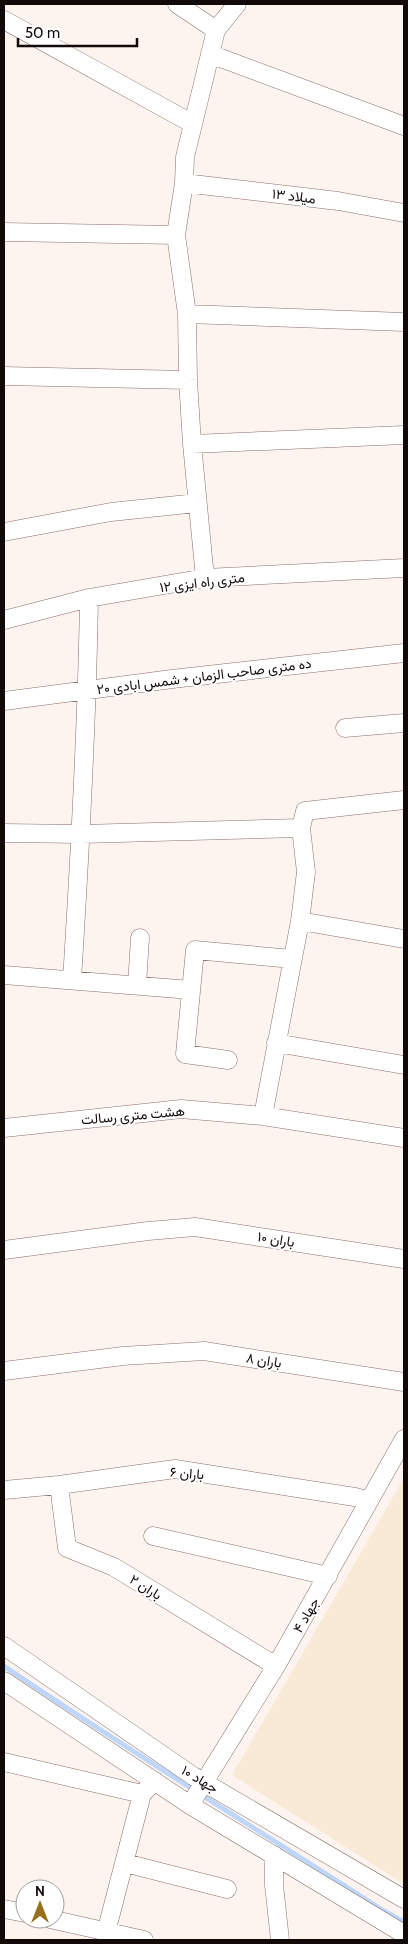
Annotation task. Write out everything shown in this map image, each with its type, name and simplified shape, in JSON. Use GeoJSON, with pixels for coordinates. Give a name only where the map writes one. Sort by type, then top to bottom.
{"type":"FeatureCollection","features":[{"type":"Feature","properties":{"kind":"street"},"geometry":{"type":"LineString","coordinates":[[177,4],[216,30]]}},
{"type":"Feature","properties":{"kind":"street"},"geometry":{"type":"LineString","coordinates":[[205,578],[192,444],[188,380],[187,314],[176,235],[184,183],[185,157],[216,30],[237,4]]}},
{"type":"Feature","properties":{"kind":"street"},"geometry":{"type":"LineString","coordinates":[[4,20],[193,124]]}},
{"type":"Feature","properties":{"kind":"street"},"geometry":{"type":"LineString","coordinates":[[210,54],[404,126]]}},
{"type":"Feature","properties":{"kind":"street","name":"میلاد ۱۳"},"geometry":{"type":"LineString","coordinates":[[184,183],[338,201],[404,212]]}},
{"type":"Feature","properties":{"kind":"street"},"geometry":{"type":"LineString","coordinates":[[4,232],[176,235]]}},
{"type":"Feature","properties":{"kind":"street"},"geometry":{"type":"LineString","coordinates":[[187,314],[404,322]]}},
{"type":"Feature","properties":{"kind":"street"},"geometry":{"type":"LineString","coordinates":[[4,376],[188,380]]}},
{"type":"Feature","properties":{"kind":"street"},"geometry":{"type":"LineString","coordinates":[[192,444],[404,435]]}},
{"type":"Feature","properties":{"kind":"street"},"geometry":{"type":"LineString","coordinates":[[4,532],[111,512],[197,503]]}},
{"type":"Feature","properties":{"kind":"street","name":"۱۲ متری راه ایزی"},"geometry":{"type":"LineString","coordinates":[[4,620],[89,598],[205,578],[404,568]]}},
{"type":"Feature","properties":{"kind":"street"},"geometry":{"type":"LineString","coordinates":[[72,980],[81,834],[89,598]]}},
{"type":"Feature","properties":{"kind":"street","name":"ده متری صاحب الزمان + شمس ابادی ۲۰"},"geometry":{"type":"LineString","coordinates":[[4,701],[404,653]]}},
{"type":"Feature","properties":{"kind":"street"},"geometry":{"type":"LineString","coordinates":[[345,728],[404,723]]}},
{"type":"Feature","properties":{"kind":"street"},"geometry":{"type":"LineString","coordinates":[[263,1116],[300,921],[306,872],[301,828],[305,811],[404,800]]}},
{"type":"Feature","properties":{"kind":"street"},"geometry":{"type":"LineString","coordinates":[[4,833],[81,834],[301,828]]}},
{"type":"Feature","properties":{"kind":"street"},"geometry":{"type":"LineString","coordinates":[[300,921],[404,939]]}},
{"type":"Feature","properties":{"kind":"street"},"geometry":{"type":"LineString","coordinates":[[137,986],[140,938]]}},
{"type":"Feature","properties":{"kind":"street"},"geometry":{"type":"LineString","coordinates":[[228,1060],[185,1054],[195,950],[292,959]]}},
{"type":"Feature","properties":{"kind":"street"},"geometry":{"type":"LineString","coordinates":[[4,975],[191,990]]}},
{"type":"Feature","properties":{"kind":"street"},"geometry":{"type":"LineString","coordinates":[[276,1043],[404,1065]]}},
{"type":"Feature","properties":{"kind":"street","name":"هشت متری رسالت"},"geometry":{"type":"LineString","coordinates":[[4,1128],[181,1109],[263,1116],[404,1138]]}},
{"type":"Feature","properties":{"kind":"street","name":"باران ۱۰"},"geometry":{"type":"LineString","coordinates":[[4,1250],[148,1231],[195,1227],[404,1259]]}},
{"type":"Feature","properties":{"kind":"street","name":"باران ۸"},"geometry":{"type":"LineString","coordinates":[[4,1371],[123,1356],[204,1351],[404,1382]]}},
{"type":"Feature","properties":{"kind":"street","name":"جهاد ۴"},"geometry":{"type":"LineString","coordinates":[[197,1793],[276,1666],[404,1439]]}},
{"type":"Feature","properties":{"kind":"street","name":"باران ۶"},"geometry":{"type":"LineString","coordinates":[[4,1490],[59,1485],[175,1469],[355,1497],[370,1501]]}},
{"type":"Feature","properties":{"kind":"street","name":"باران ۲"},"geometry":{"type":"LineString","coordinates":[[59,1485],[67,1548],[114,1567],[276,1666]]}},
{"type":"Feature","properties":{"kind":"street"},"geometry":{"type":"LineString","coordinates":[[153,1536],[328,1576]]}},
{"type":"Feature","properties":{"kind":"street","name":"جهاد ۱۰"},"geometry":{"type":"LineString","coordinates":[[4,1646],[193,1776],[197,1793],[404,1899]]}},
{"type":"Feature","properties":{"kind":"street"},"geometry":{"type":"LineString","coordinates":[[4,1681],[155,1781],[197,1793],[274,1855],[404,1934]]}},
{"type":"Feature","properties":{"kind":"street"},"geometry":{"type":"LineString","coordinates":[[4,1762],[142,1794]]}},
{"type":"Feature","properties":{"kind":"street"},"geometry":{"type":"LineString","coordinates":[[105,1936],[142,1794],[155,1781]]}},
{"type":"Feature","properties":{"kind":"street"},"geometry":{"type":"LineString","coordinates":[[274,1855],[274,1886],[280,1940]]}},
{"type":"Feature","properties":{"kind":"street"},"geometry":{"type":"LineString","coordinates":[[125,1863],[227,1889]]}},
{"type":"Feature","properties":{"kind":"street"},"geometry":{"type":"LineString","coordinates":[[65,1924],[105,1936],[144,1940]]}},
{"type":"Feature","properties":{"kind":"shaded area"},"geometry":{"type":"Polygon","coordinates":[[[404,1478],[404,1884],[232,1775],[404,1478]]]}},
{"type":"Feature","properties":{"kind":"waterway"},"geometry":{"type":"LineString","coordinates":[[4,1666],[146,1759],[404,1922]]}}]}
